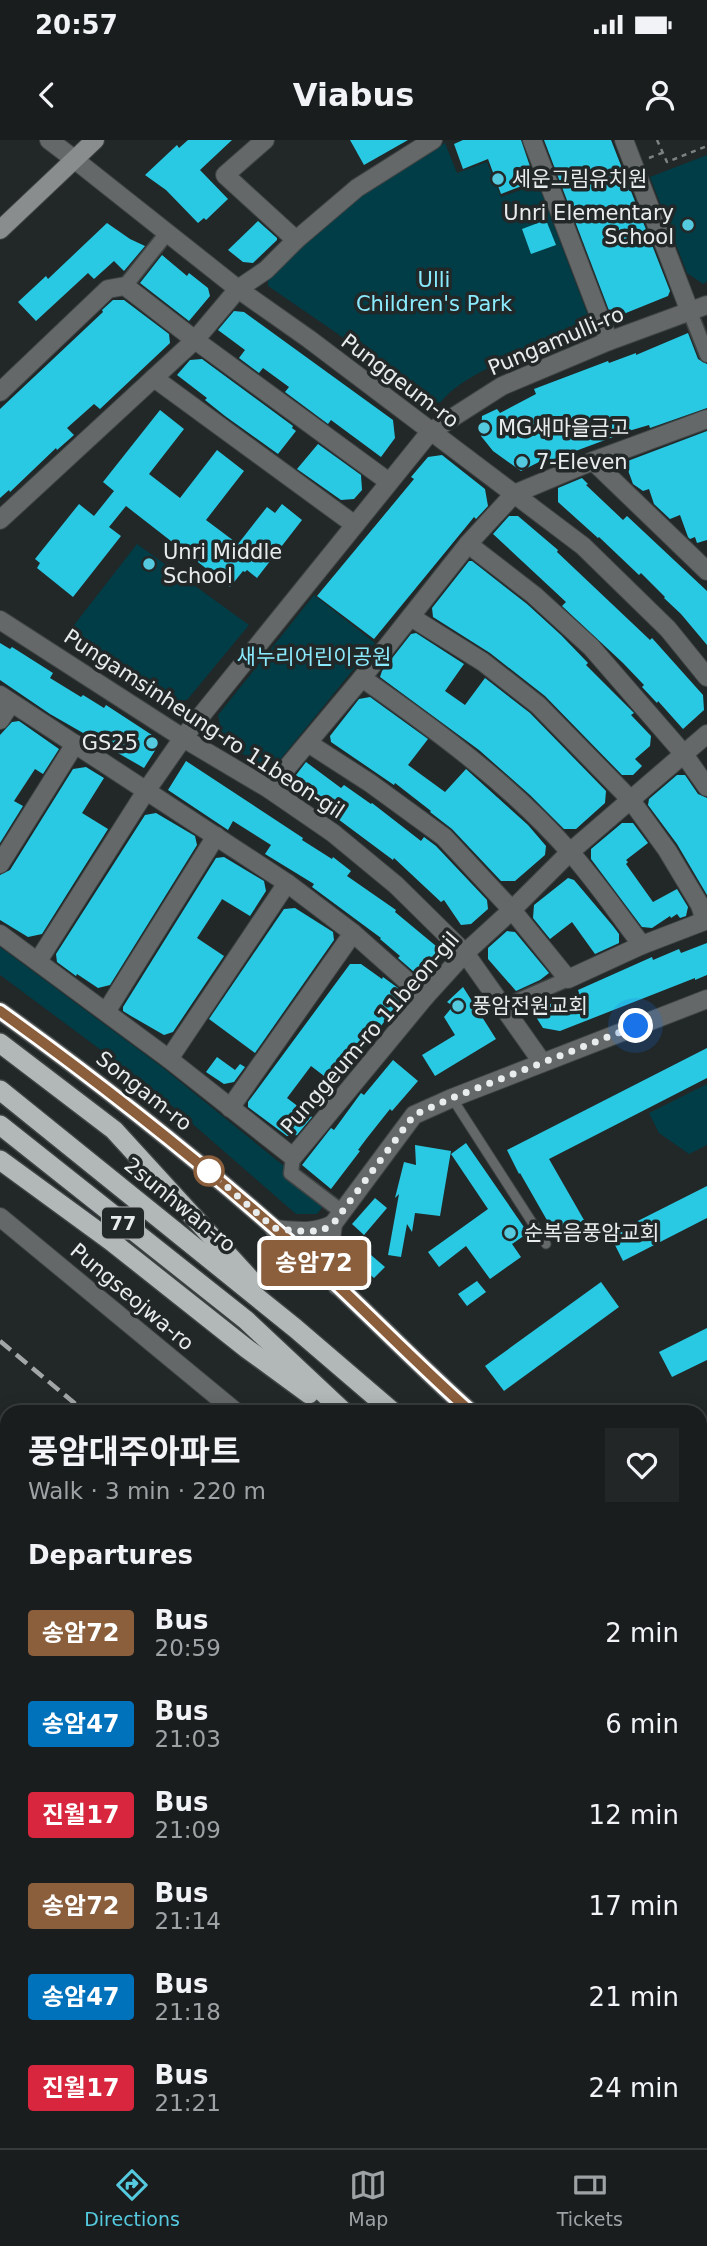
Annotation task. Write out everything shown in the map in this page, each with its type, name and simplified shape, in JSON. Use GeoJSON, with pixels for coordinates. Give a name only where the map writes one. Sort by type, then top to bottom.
{"type":"FeatureCollection","features":[{"type":"Feature","properties":{"kind":"highway"},"geometry":{"type":"LineString","coordinates":[[0,1042],[114,1130],[295,1328]]}},
{"type":"Feature","properties":{"kind":"highway","name":"2sunhwan-ro"},"geometry":{"type":"LineString","coordinates":[[0,1090],[295,1328],[385,1405]]}},
{"type":"Feature","properties":{"kind":"highway","name":"77"},"geometry":{"type":"LineString","coordinates":[[0,1125],[246,1320],[337,1405]]}},
{"type":"Feature","properties":{"kind":"highway"},"geometry":{"type":"LineString","coordinates":[[0,1160],[111,1241],[246,1348],[325,1405]]}},
{"type":"Feature","properties":{"kind":"main road"},"geometry":{"type":"LineString","coordinates":[[0,230],[95,140]]}},
{"type":"Feature","properties":{"kind":"street","name":"Punggeum-ro"},"geometry":{"type":"LineString","coordinates":[[49,140],[238,289],[309,339],[583,546],[668,629],[707,677]]}},
{"type":"Feature","properties":{"kind":"street"},"geometry":{"type":"LineString","coordinates":[[265,140],[225,175],[296,240]]}},
{"type":"Feature","properties":{"kind":"street"},"geometry":{"type":"LineString","coordinates":[[0,520],[195,340],[238,289],[266,270],[296,240],[358,188],[433,140]]}},
{"type":"Feature","properties":{"kind":"street"},"geometry":{"type":"LineString","coordinates":[[532,140],[609,341]]}},
{"type":"Feature","properties":{"kind":"street"},"geometry":{"type":"LineString","coordinates":[[624,140],[699,309],[707,355]]}},
{"type":"Feature","properties":{"kind":"street"},"geometry":{"type":"LineString","coordinates":[[0,393],[108,289],[125,286],[167,233]]}},
{"type":"Feature","properties":{"kind":"street"},"geometry":{"type":"LineString","coordinates":[[125,286],[389,482]]}},
{"type":"Feature","properties":{"kind":"street","name":"Pungamulli-ro"},"geometry":{"type":"LineString","coordinates":[[38,961],[146,791],[183,738],[430,432],[502,386],[609,341],[699,309]]}},
{"type":"Feature","properties":{"kind":"street"},"geometry":{"type":"LineString","coordinates":[[154,378],[355,524]]}},
{"type":"Feature","properties":{"kind":"street"},"geometry":{"type":"LineString","coordinates":[[269,789],[362,678],[468,544],[514,494],[593,461],[707,419]]}},
{"type":"Feature","properties":{"kind":"street"},"geometry":{"type":"LineString","coordinates":[[593,461],[707,571]]}},
{"type":"Feature","properties":{"kind":"street"},"geometry":{"type":"LineString","coordinates":[[468,544],[534,595],[591,647],[683,753],[707,787]]}},
{"type":"Feature","properties":{"kind":"street"},"geometry":{"type":"LineString","coordinates":[[411,617],[483,662],[538,705],[630,799],[667,850],[701,905],[706,922],[642,945],[503,1007]]}},
{"type":"Feature","properties":{"kind":"street","name":"Pungamsinheung-ro 11beon-gil"},"geometry":{"type":"LineString","coordinates":[[0,620],[183,738],[269,789],[333,833],[396,885],[465,953],[542,1062]]}},
{"type":"Feature","properties":{"kind":"street"},"geometry":{"type":"LineString","coordinates":[[362,678],[440,733],[501,783],[570,852],[642,945]]}},
{"type":"Feature","properties":{"kind":"street"},"geometry":{"type":"LineString","coordinates":[[0,720],[6,699],[287,883],[353,933],[425,997]]}},
{"type":"Feature","properties":{"kind":"street","name":"Punggeum-ro 11beon-gil"},"geometry":{"type":"LineString","coordinates":[[293,1157],[425,997],[465,953],[570,852],[707,734]]}},
{"type":"Feature","properties":{"kind":"street"},"geometry":{"type":"LineString","coordinates":[[308,743],[370,783],[444,837],[512,910],[568,979]]}},
{"type":"Feature","properties":{"kind":"street"},"geometry":{"type":"LineString","coordinates":[[0,864],[75,744]]}},
{"type":"Feature","properties":{"kind":"street"},"geometry":{"type":"LineString","coordinates":[[106,1012],[216,836]]}},
{"type":"Feature","properties":{"kind":"street"},"geometry":{"type":"LineString","coordinates":[[169,1059],[287,883]]}},
{"type":"Feature","properties":{"kind":"street"},"geometry":{"type":"LineString","coordinates":[[230,1108],[353,933]]}},
{"type":"Feature","properties":{"kind":"street"},"geometry":{"type":"LineString","coordinates":[[0,934],[169,1059],[293,1157],[291,1173],[338,1218]]}},
{"type":"Feature","properties":{"kind":"street"},"geometry":{"type":"LineString","coordinates":[[274,1228],[321,1231],[338,1218],[414,1115],[542,1062],[707,999]]}},
{"type":"Feature","properties":{"kind":"street","name":"Songam-ro"},"geometry":{"type":"LineString","coordinates":[[0,1011],[209,1171],[464,1405]]}},
{"type":"Feature","properties":{"kind":"street","name":"Pungseojwa-ro"},"geometry":{"type":"LineString","coordinates":[[0,1217],[228,1405]]}},
{"type":"Feature","properties":{"kind":"street"},"geometry":{"type":"LineString","coordinates":[[337,1286],[329,1257],[338,1218]]}},
{"type":"Feature","properties":{"kind":"lane"},"geometry":{"type":"LineString","coordinates":[[452,1098],[546,1244]]}},
{"type":"Feature","properties":{"kind":"path"},"geometry":{"type":"LineString","coordinates":[[657,140],[667,162],[707,146]]}},
{"type":"Feature","properties":{"kind":"green space","name":"Ulli Children's Park"},"geometry":{"type":"Polygon","coordinates":[[[445,143],[457,173],[487,162],[501,197],[538,184],[589,318],[579,330],[485,370],[453,390],[441,402],[429,404],[338,334],[268,286],[268,276],[371,188],[445,143]]]}},
{"type":"Feature","properties":{"kind":"green space","name":"Unri Elementary School"},"geometry":{"type":"Polygon","coordinates":[[[707,155],[707,282],[703,284],[687,273],[650,177],[707,155]]]}},
{"type":"Feature","properties":{"kind":"green space"},"geometry":{"type":"Polygon","coordinates":[[[137,544],[249,625],[187,700],[164,703],[64,638],[137,544]]]}},
{"type":"Feature","properties":{"kind":"green space","name":"새누리어린이공원"},"geometry":{"type":"Polygon","coordinates":[[[314,595],[375,643],[279,761],[261,764],[241,753],[222,736],[218,715],[314,595]]]}},
{"type":"Feature","properties":{"kind":"green space"},"geometry":{"type":"Polygon","coordinates":[[[0,947],[162,1067],[284,1166],[285,1177],[324,1205],[317,1214],[296,1214],[148,1085],[0,975],[0,947]]]}},
{"type":"Feature","properties":{"kind":"green space"},"geometry":{"type":"Polygon","coordinates":[[[707,1084],[707,1145],[689,1154],[659,1133],[649,1113],[707,1084]]]}},
{"type":"Feature","properties":{"kind":"building"},"geometry":{"type":"Polygon","coordinates":[[[188,140],[232,140],[200,170],[228,199],[206,220],[204,218],[198,223],[166,190],[145,175],[177,145],[179,148],[188,140]]]}},
{"type":"Feature","properties":{"kind":"building"},"geometry":{"type":"Polygon","coordinates":[[[350,140],[408,140],[364,165],[350,140]]]}},
{"type":"Feature","properties":{"kind":"building"},"geometry":{"type":"Polygon","coordinates":[[[463,140],[521,140],[535,181],[501,194],[488,159],[463,169],[454,144],[463,140]]]}},
{"type":"Feature","properties":{"kind":"building"},"geometry":{"type":"Polygon","coordinates":[[[544,140],[611,140],[670,291],[668,296],[621,315],[610,313],[544,140]]]}},
{"type":"Feature","properties":{"kind":"building"},"geometry":{"type":"Polygon","coordinates":[[[546,220],[556,245],[531,254],[522,229],[546,220]]]}},
{"type":"Feature","properties":{"kind":"building"},"geometry":{"type":"Polygon","coordinates":[[[258,221],[277,240],[253,263],[243,262],[228,250],[258,221]]]}},
{"type":"Feature","properties":{"kind":"building"},"geometry":{"type":"Polygon","coordinates":[[[107,223],[145,246],[124,271],[114,261],[94,279],[88,273],[36,321],[18,302],[46,276],[48,279],[107,223]]]}},
{"type":"Feature","properties":{"kind":"building"},"geometry":{"type":"Polygon","coordinates":[[[162,255],[187,276],[189,273],[208,288],[210,296],[189,321],[140,283],[162,255]]]}},
{"type":"Feature","properties":{"kind":"building"},"geometry":{"type":"Polygon","coordinates":[[[113,300],[124,300],[169,334],[170,343],[100,409],[94,404],[67,428],[74,435],[0,498],[0,409],[113,300]]]}},
{"type":"Feature","properties":{"kind":"building"},"geometry":{"type":"Polygon","coordinates":[[[234,311],[244,312],[393,420],[395,438],[381,457],[331,420],[328,424],[285,392],[289,387],[263,368],[259,373],[239,358],[245,350],[218,330],[234,311]]]}},
{"type":"Feature","properties":{"kind":"building"},"geometry":{"type":"Polygon","coordinates":[[[688,333],[698,359],[707,364],[707,408],[650,428],[649,425],[632,430],[546,462],[545,459],[521,471],[493,451],[481,436],[482,416],[497,409],[500,413],[536,394],[534,389],[608,361],[609,363],[636,355],[688,333]]]}},
{"type":"Feature","properties":{"kind":"building"},"geometry":{"type":"Polygon","coordinates":[[[202,359],[293,426],[296,431],[278,454],[225,416],[177,375],[190,360],[202,359]]]}},
{"type":"Feature","properties":{"kind":"building"},"geometry":{"type":"Polygon","coordinates":[[[160,410],[184,429],[149,474],[180,498],[217,450],[244,471],[206,520],[238,544],[267,507],[275,513],[282,504],[302,520],[257,578],[247,570],[243,571],[230,587],[126,506],[109,527],[121,536],[73,597],[37,568],[40,563],[35,559],[79,504],[94,516],[114,491],[103,482],[160,410]]]}},
{"type":"Feature","properties":{"kind":"building"},"geometry":{"type":"Polygon","coordinates":[[[707,431],[707,540],[697,543],[695,537],[688,537],[680,515],[670,519],[654,504],[649,489],[643,491],[633,484],[625,462],[707,431]]]}},
{"type":"Feature","properties":{"kind":"building"},"geometry":{"type":"Polygon","coordinates":[[[318,444],[361,475],[362,490],[354,499],[341,500],[297,469],[318,444]]]}},
{"type":"Feature","properties":{"kind":"building"},"geometry":{"type":"Polygon","coordinates":[[[442,455],[485,489],[488,506],[476,519],[474,517],[374,639],[317,596],[414,479],[411,477],[428,457],[442,455]]]}},
{"type":"Feature","properties":{"kind":"building"},"geometry":{"type":"Polygon","coordinates":[[[582,478],[623,520],[627,516],[707,591],[707,645],[641,573],[639,575],[558,502],[558,488],[582,478]]]}},
{"type":"Feature","properties":{"kind":"building"},"geometry":{"type":"Polygon","coordinates":[[[509,516],[518,516],[558,550],[557,552],[650,640],[652,638],[703,695],[704,710],[683,729],[623,663],[562,606],[566,602],[493,534],[509,516]]]}},
{"type":"Feature","properties":{"kind":"building"},"geometry":{"type":"Polygon","coordinates":[[[469,561],[527,604],[561,635],[588,663],[586,665],[634,713],[631,715],[651,736],[650,746],[635,759],[642,766],[633,775],[622,775],[545,696],[490,653],[433,617],[432,608],[469,561]]]}},
{"type":"Feature","properties":{"kind":"building"},"geometry":{"type":"Polygon","coordinates":[[[416,633],[464,664],[445,691],[465,705],[485,678],[530,713],[606,791],[605,803],[576,829],[564,829],[479,750],[380,677],[411,634],[416,633]]]}},
{"type":"Feature","properties":{"kind":"building"},"geometry":{"type":"Polygon","coordinates":[[[0,643],[10,649],[12,647],[53,673],[50,678],[81,697],[83,695],[104,708],[106,705],[155,737],[156,749],[144,768],[50,714],[0,680],[0,643]]]}},
{"type":"Feature","properties":{"kind":"building"},"geometry":{"type":"Polygon","coordinates":[[[370,697],[428,739],[408,765],[445,792],[466,769],[528,825],[546,846],[545,855],[515,881],[501,881],[452,829],[431,811],[395,783],[394,785],[331,742],[330,736],[359,699],[370,697]]]}},
{"type":"Feature","properties":{"kind":"building"},"geometry":{"type":"Polygon","coordinates":[[[19,721],[59,749],[43,774],[35,769],[14,801],[23,806],[0,843],[0,735],[12,722],[19,721]]]}},
{"type":"Feature","properties":{"kind":"building"},"geometry":{"type":"Polygon","coordinates":[[[186,761],[303,838],[302,840],[332,859],[333,857],[351,871],[347,876],[396,910],[395,912],[436,946],[436,960],[421,978],[398,958],[400,956],[381,938],[312,887],[314,884],[265,854],[271,845],[233,821],[228,830],[168,790],[186,761]]]}},
{"type":"Feature","properties":{"kind":"building"},"geometry":{"type":"Polygon","coordinates":[[[306,762],[341,788],[344,785],[372,803],[421,841],[424,837],[436,846],[487,900],[488,909],[471,924],[461,925],[444,900],[441,902],[394,858],[393,860],[295,787],[301,779],[296,775],[306,762]]]}},
{"type":"Feature","properties":{"kind":"building"},"geometry":{"type":"Polygon","coordinates":[[[86,767],[104,778],[82,813],[108,829],[42,934],[28,937],[0,920],[0,875],[10,870],[73,769],[86,767]]]}},
{"type":"Feature","properties":{"kind":"building"},"geometry":{"type":"Polygon","coordinates":[[[677,775],[685,775],[698,794],[707,798],[707,895],[677,844],[648,805],[649,799],[677,775]]]}},
{"type":"Feature","properties":{"kind":"building"},"geometry":{"type":"Polygon","coordinates":[[[156,813],[195,836],[197,845],[110,985],[98,988],[57,962],[56,954],[145,815],[156,813]]]}},
{"type":"Feature","properties":{"kind":"building"},"geometry":{"type":"Polygon","coordinates":[[[622,823],[633,823],[648,843],[626,860],[626,864],[653,902],[677,889],[688,907],[686,916],[680,918],[677,914],[652,928],[642,927],[591,859],[591,849],[622,823]]]}},
{"type":"Feature","properties":{"kind":"building"},"geometry":{"type":"Polygon","coordinates":[[[224,857],[264,881],[266,891],[250,916],[222,899],[197,938],[224,956],[173,1032],[164,1035],[123,1011],[123,1007],[216,858],[224,857]]]}},
{"type":"Feature","properties":{"kind":"building"},"geometry":{"type":"Polygon","coordinates":[[[568,878],[574,880],[613,926],[619,934],[619,943],[595,954],[572,922],[550,939],[533,918],[534,905],[568,878]]]}},
{"type":"Feature","properties":{"kind":"building"},"geometry":{"type":"Polygon","coordinates":[[[295,908],[333,932],[334,940],[255,1053],[209,1019],[284,909],[295,908]]]}},
{"type":"Feature","properties":{"kind":"building"},"geometry":{"type":"Polygon","coordinates":[[[507,931],[515,932],[549,973],[516,991],[488,959],[488,948],[507,931]]]}},
{"type":"Feature","properties":{"kind":"building"},"geometry":{"type":"Polygon","coordinates":[[[707,943],[707,975],[560,1031],[543,1028],[529,1006],[548,998],[550,1004],[579,993],[578,990],[652,957],[653,960],[679,949],[681,953],[707,943]]]}},
{"type":"Feature","properties":{"kind":"building"},"geometry":{"type":"Polygon","coordinates":[[[350,964],[361,964],[398,988],[400,1001],[336,1085],[311,1066],[287,1098],[312,1117],[297,1135],[287,1136],[248,1107],[248,1102],[350,964]]]}},
{"type":"Feature","properties":{"kind":"building"},"geometry":{"type":"Polygon","coordinates":[[[463,987],[496,1039],[435,1076],[422,1055],[455,1035],[444,1017],[453,1006],[447,1002],[463,987]]]}},
{"type":"Feature","properties":{"kind":"building"},"geometry":{"type":"Polygon","coordinates":[[[707,1048],[707,1078],[549,1159],[584,1220],[556,1236],[507,1150],[707,1048]]]}},
{"type":"Feature","properties":{"kind":"building"},"geometry":{"type":"Polygon","coordinates":[[[217,1057],[235,1070],[240,1064],[245,1067],[234,1082],[224,1084],[206,1072],[217,1057]]]}},
{"type":"Feature","properties":{"kind":"building"},"geometry":{"type":"Polygon","coordinates":[[[393,1060],[418,1081],[392,1111],[390,1109],[331,1189],[302,1165],[331,1128],[334,1130],[361,1093],[364,1095],[393,1060]]]}},
{"type":"Feature","properties":{"kind":"building"},"geometry":{"type":"Polygon","coordinates":[[[466,1143],[528,1233],[512,1244],[521,1257],[490,1279],[466,1246],[439,1267],[428,1252],[488,1209],[451,1154],[466,1143]]]}},
{"type":"Feature","properties":{"kind":"building"},"geometry":{"type":"Polygon","coordinates":[[[415,1145],[451,1151],[440,1216],[415,1213],[412,1232],[407,1224],[401,1257],[388,1255],[399,1194],[395,1198],[404,1162],[416,1165],[415,1145]]]}},
{"type":"Feature","properties":{"kind":"building"},"geometry":{"type":"Polygon","coordinates":[[[707,1186],[707,1218],[623,1261],[610,1235],[707,1186]]]}},
{"type":"Feature","properties":{"kind":"building"},"geometry":{"type":"Polygon","coordinates":[[[375,1198],[387,1208],[364,1235],[352,1224],[375,1198]]]}},
{"type":"Feature","properties":{"kind":"building"},"geometry":{"type":"Polygon","coordinates":[[[371,1255],[385,1267],[374,1278],[360,1266],[371,1255]]]}},
{"type":"Feature","properties":{"kind":"building"},"geometry":{"type":"Polygon","coordinates":[[[477,1281],[486,1292],[467,1306],[458,1294],[477,1281]]]}},
{"type":"Feature","properties":{"kind":"building"},"geometry":{"type":"Polygon","coordinates":[[[601,1282],[619,1307],[504,1391],[485,1366],[601,1282]]]}},
{"type":"Feature","properties":{"kind":"building"},"geometry":{"type":"Polygon","coordinates":[[[707,1328],[707,1360],[672,1377],[659,1352],[707,1328]]]}},
{"type":"Feature","properties":{"kind":"railway"},"geometry":{"type":"LineString","coordinates":[[0,1341],[77,1405]]}},
{"type":"Feature","properties":{"kind":"bus line","name":"송암72"},"geometry":{"type":"LineString","coordinates":[[0,1011],[209,1171],[316,1265],[464,1405]]}},
{"type":"Feature","properties":{"kind":"place","name":"세운그림유치원"},"geometry":{"type":"Point","coordinates":[498,179]}},
{"type":"Feature","properties":{"kind":"place","name":"Unri Elementary School"},"geometry":{"type":"Point","coordinates":[688,225]}},
{"type":"Feature","properties":{"kind":"place","name":"MG새마을금고"},"geometry":{"type":"Point","coordinates":[484,428]}},
{"type":"Feature","properties":{"kind":"place","name":"7-Eleven"},"geometry":{"type":"Point","coordinates":[522,462]}},
{"type":"Feature","properties":{"kind":"place","name":"Unri Middle School"},"geometry":{"type":"Point","coordinates":[149,564]}},
{"type":"Feature","properties":{"kind":"place","name":"GS25"},"geometry":{"type":"Point","coordinates":[152,743]}},
{"type":"Feature","properties":{"kind":"place","name":"풍암전원교회"},"geometry":{"type":"Point","coordinates":[458,1006]}},
{"type":"Feature","properties":{"kind":"place","name":"순복음풍암교회"},"geometry":{"type":"Point","coordinates":[510,1233]}},
{"type":"Feature","properties":{"kind":"route"},"geometry":{"type":"LineString","coordinates":[[209,1171],[274,1228],[321,1231],[333,1224],[414,1115],[636,1026]]}}]}
